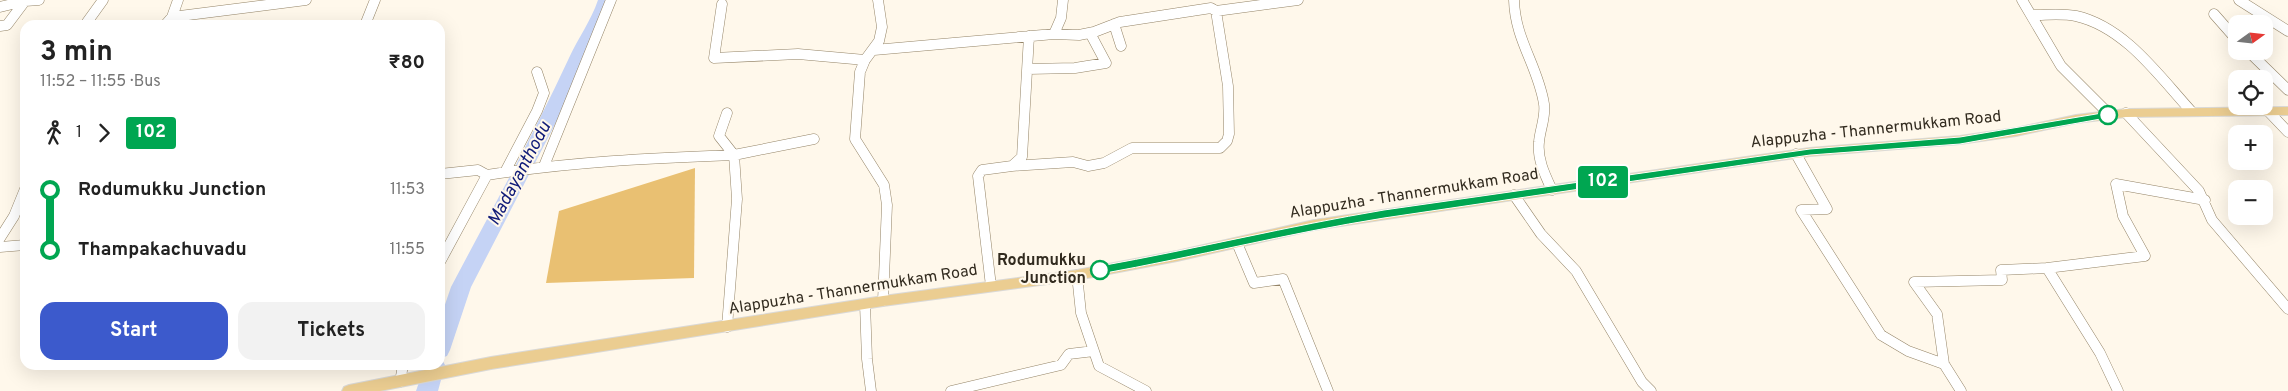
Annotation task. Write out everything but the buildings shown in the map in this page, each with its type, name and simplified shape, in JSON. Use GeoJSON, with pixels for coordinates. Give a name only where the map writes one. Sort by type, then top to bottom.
{"type":"FeatureCollection","features":[{"type":"Feature","properties":{"kind":"main road","name":"Alappuzha - Thannermukkam Road"},"geometry":{"type":"LineString","coordinates":[[405,381],[491,363],[727,327],[883,300],[1077,275],[1314,226],[1514,195],[1796,154],[1960,140],[2126,112],[2228,111]]}},
{"type":"Feature","properties":{"kind":"main road","name":"Alappuzha - Thannermukkam Road"},"geometry":{"type":"LineString","coordinates":[[2273,111],[2288,111]]}},
{"type":"Feature","properties":{"kind":"main road"},"geometry":{"type":"LineString","coordinates":[[349,391],[405,381]]}},
{"type":"Feature","properties":{"kind":"street"},"geometry":{"type":"LineString","coordinates":[[0,7],[39,0]]}},
{"type":"Feature","properties":{"kind":"street"},"geometry":{"type":"LineString","coordinates":[[89,20],[103,0]]}},
{"type":"Feature","properties":{"kind":"street"},"geometry":{"type":"LineString","coordinates":[[169,20],[178,0]]}},
{"type":"Feature","properties":{"kind":"street"},"geometry":{"type":"LineString","coordinates":[[172,16],[306,0]]}},
{"type":"Feature","properties":{"kind":"street"},"geometry":{"type":"LineString","coordinates":[[367,20],[375,0]]}},
{"type":"Feature","properties":{"kind":"street"},"geometry":{"type":"LineString","coordinates":[[544,166],[611,0]]}},
{"type":"Feature","properties":{"kind":"street"},"geometry":{"type":"LineString","coordinates":[[878,0],[882,27],[874,50],[865,60],[860,72],[855,139],[884,185],[887,205],[883,300]]}},
{"type":"Feature","properties":{"kind":"street"},"geometry":{"type":"LineString","coordinates":[[1054,34],[1062,18],[1062,0]]}},
{"type":"Feature","properties":{"kind":"street"},"geometry":{"type":"LineString","coordinates":[[874,50],[1028,36],[1090,33],[1114,24],[1154,16],[1211,8],[1216,11],[1298,0]]}},
{"type":"Feature","properties":{"kind":"street"},"geometry":{"type":"LineString","coordinates":[[1514,0],[1516,31],[1539,83],[1545,105],[1539,143],[1539,163],[1552,190]]}},
{"type":"Feature","properties":{"kind":"street"},"geometry":{"type":"LineString","coordinates":[[2022,0],[2033,15],[2056,59],[2070,76],[2110,115]]}},
{"type":"Feature","properties":{"kind":"street"},"geometry":{"type":"LineString","coordinates":[[2239,0],[2288,30]]}},
{"type":"Feature","properties":{"kind":"street"},"geometry":{"type":"LineString","coordinates":[[0,26],[7,25],[25,1]]}},
{"type":"Feature","properties":{"kind":"street"},"geometry":{"type":"LineString","coordinates":[[722,4],[714,58],[798,54],[865,60]]}},
{"type":"Feature","properties":{"kind":"street"},"geometry":{"type":"LineString","coordinates":[[990,286],[978,176],[982,170],[1073,162],[1088,166],[1104,163],[1132,148],[1220,148],[1227,141],[1229,134],[1228,86],[1216,11]]}},
{"type":"Feature","properties":{"kind":"street"},"geometry":{"type":"LineString","coordinates":[[2214,14],[2228,30]]}},
{"type":"Feature","properties":{"kind":"street"},"geometry":{"type":"LineString","coordinates":[[2033,15],[2074,15],[2087,18],[2108,30],[2127,44],[2191,111]]}},
{"type":"Feature","properties":{"kind":"street"},"geometry":{"type":"LineString","coordinates":[[1114,24],[1122,46]]}},
{"type":"Feature","properties":{"kind":"street"},"geometry":{"type":"LineString","coordinates":[[1028,69],[1075,68],[1106,63],[1090,33]]}},
{"type":"Feature","properties":{"kind":"street"},"geometry":{"type":"LineString","coordinates":[[1012,166],[1022,156],[1024,98],[1028,69],[1028,36]]}},
{"type":"Feature","properties":{"kind":"street"},"geometry":{"type":"LineString","coordinates":[[2257,60],[2288,90]]}},
{"type":"Feature","properties":{"kind":"street"},"geometry":{"type":"LineString","coordinates":[[510,171],[544,94],[537,72]]}},
{"type":"Feature","properties":{"kind":"street"},"geometry":{"type":"LineString","coordinates":[[2126,112],[2186,176],[2205,200],[2212,220],[2288,309]]}},
{"type":"Feature","properties":{"kind":"street"},"geometry":{"type":"LineString","coordinates":[[727,113],[719,136],[734,155],[737,199],[727,327]]}},
{"type":"Feature","properties":{"kind":"street"},"geometry":{"type":"LineString","coordinates":[[2272,115],[2288,132]]}},
{"type":"Feature","properties":{"kind":"street"},"geometry":{"type":"LineString","coordinates":[[445,173],[478,170],[487,175],[544,166],[627,159],[734,155],[814,139]]}},
{"type":"Feature","properties":{"kind":"street"},"geometry":{"type":"LineString","coordinates":[[1796,154],[1827,209],[1801,210],[1881,334],[1908,351],[1944,364]]}},
{"type":"Feature","properties":{"kind":"street"},"geometry":{"type":"LineString","coordinates":[[445,253],[487,175]]}},
{"type":"Feature","properties":{"kind":"street"},"geometry":{"type":"LineString","coordinates":[[1961,391],[1944,364],[1937,314],[1914,282],[2002,280],[2001,270],[2047,268],[2145,256],[2124,216],[2116,184],[2205,200]]}},
{"type":"Feature","properties":{"kind":"street"},"geometry":{"type":"LineString","coordinates":[[1514,195],[1534,226],[1551,247],[1566,258],[1576,271],[1636,373],[1651,391]]}},
{"type":"Feature","properties":{"kind":"street"},"geometry":{"type":"LineString","coordinates":[[0,238],[14,216],[20,201]]}},
{"type":"Feature","properties":{"kind":"street"},"geometry":{"type":"LineString","coordinates":[[1237,243],[1254,282],[1283,279],[1286,284],[1325,391]]}},
{"type":"Feature","properties":{"kind":"street"},"geometry":{"type":"LineString","coordinates":[[0,247],[20,245]]}},
{"type":"Feature","properties":{"kind":"street"},"geometry":{"type":"LineString","coordinates":[[2047,268],[2100,353],[2118,391]]}},
{"type":"Feature","properties":{"kind":"street"},"geometry":{"type":"LineString","coordinates":[[1077,275],[1082,313],[1099,366],[1146,391]]}},
{"type":"Feature","properties":{"kind":"street"},"geometry":{"type":"LineString","coordinates":[[865,304],[867,359],[871,391]]}},
{"type":"Feature","properties":{"kind":"street"},"geometry":{"type":"LineString","coordinates":[[951,391],[1061,365],[1069,354],[1094,351]]}},
{"type":"Feature","properties":{"kind":"street"},"geometry":{"type":"LineString","coordinates":[[404,370],[405,381]]}},
{"type":"Feature","properties":{"kind":"shaded area"},"geometry":{"type":"Polygon","coordinates":[[[695,168],[694,278],[546,283],[559,211],[695,168]]]}},
{"type":"Feature","properties":{"kind":"waterway","name":"Madayanthodu"},"geometry":{"type":"LineString","coordinates":[[445,335],[461,287],[558,101],[582,48],[602,13],[606,0]]}},
{"type":"Feature","properties":{"kind":"waterway","name":"Madayanthodu"},"geometry":{"type":"LineString","coordinates":[[427,391],[433,370]]}},
{"type":"Feature","properties":{"kind":"bus line","name":"102"},"geometry":{"type":"LineString","coordinates":[[1100,270],[1177,256],[1314,226],[1384,214],[1810,152],[1960,140],[2108,115]]}},
{"type":"Feature","properties":{"kind":"place","name":"Rodumukku Junction"},"geometry":{"type":"Point","coordinates":[1100,270]}}]}
